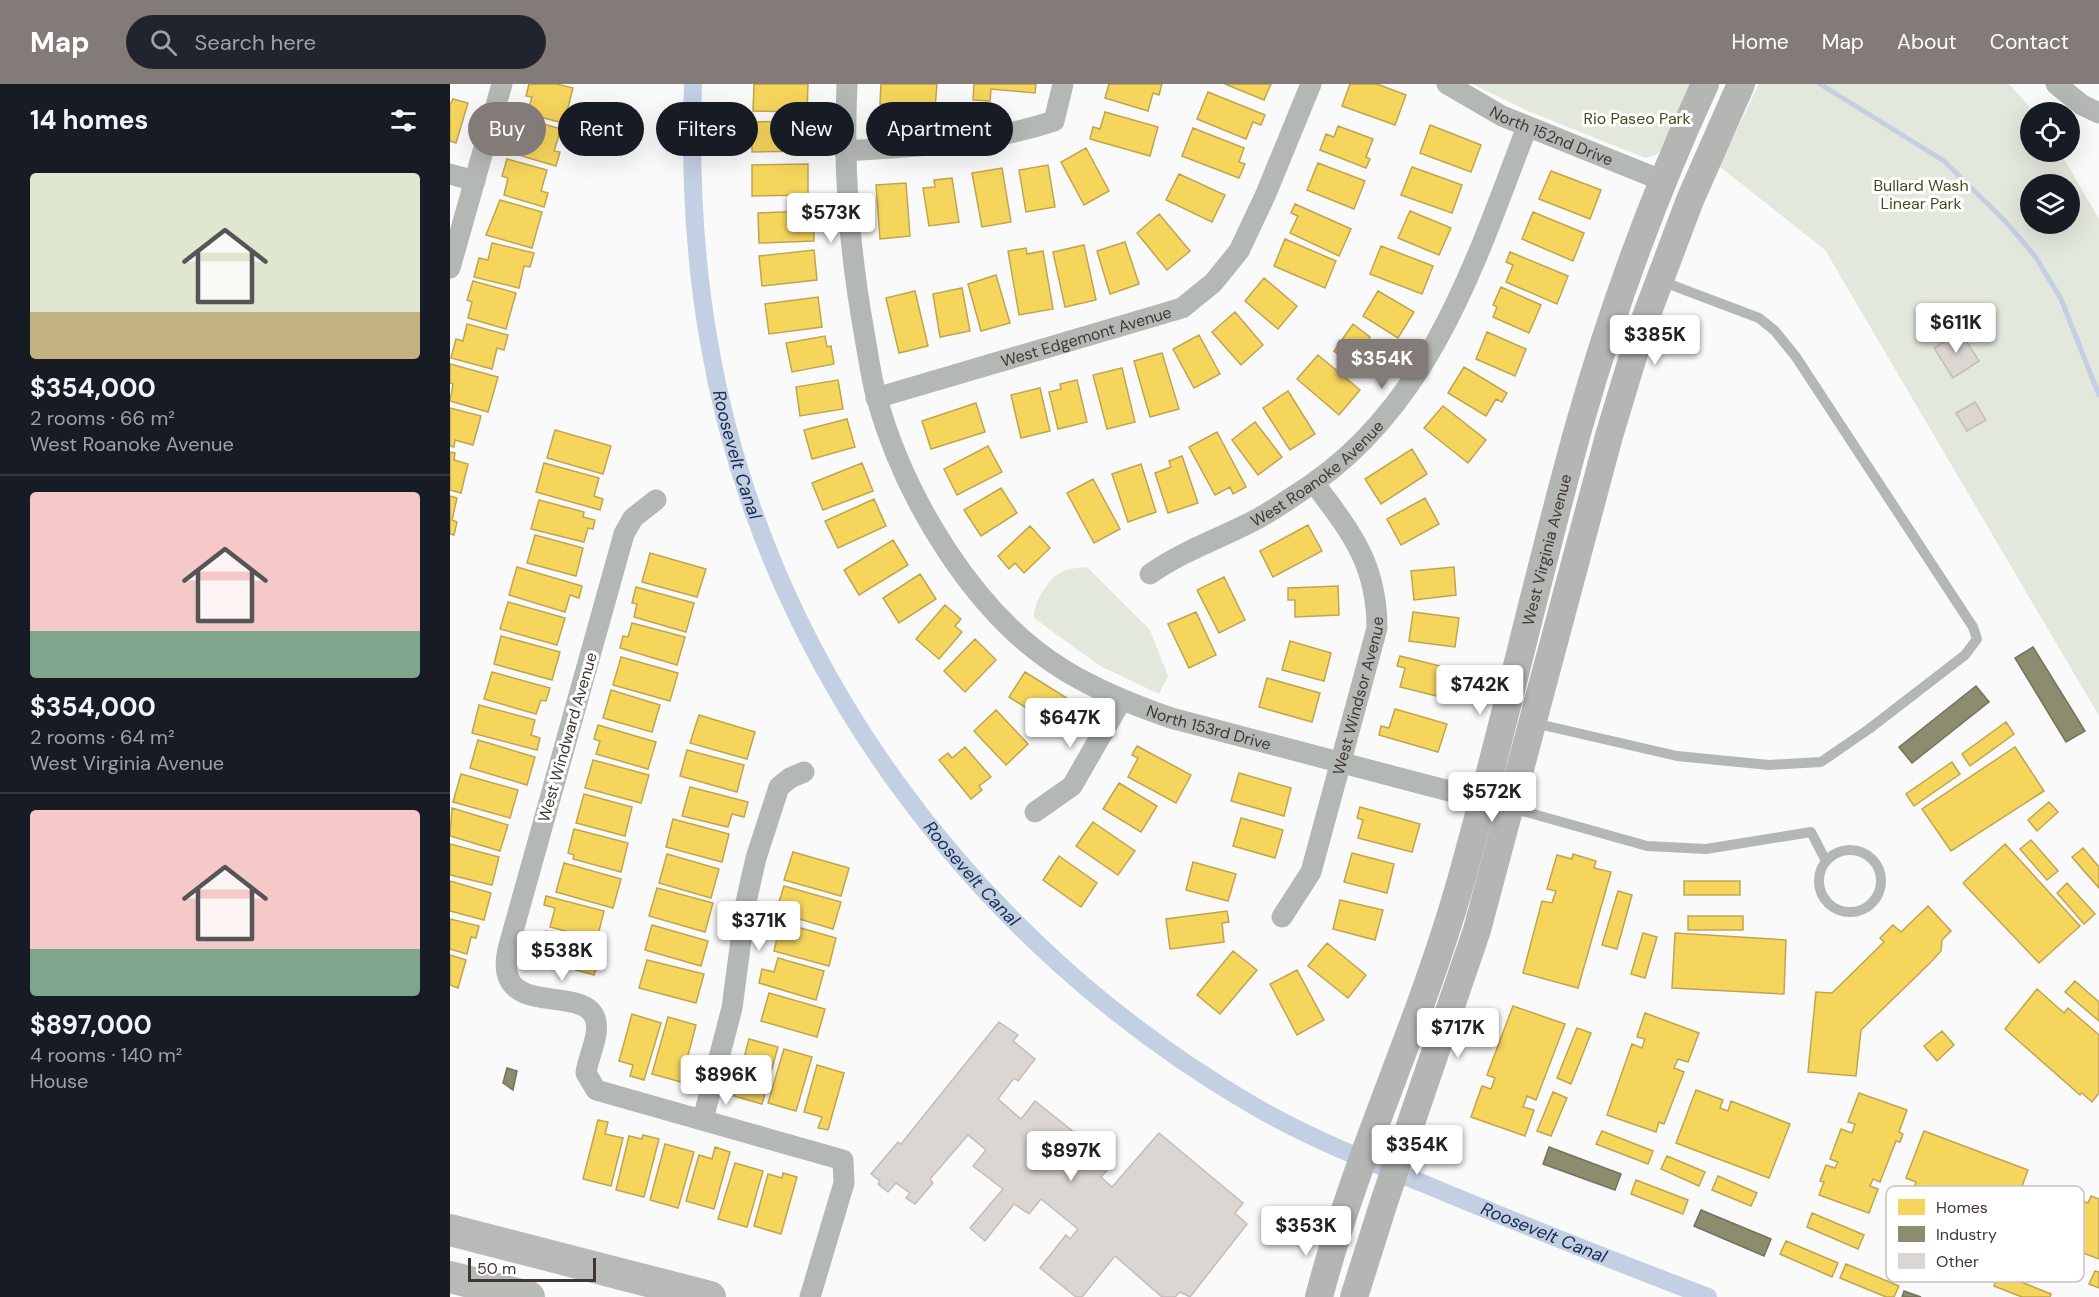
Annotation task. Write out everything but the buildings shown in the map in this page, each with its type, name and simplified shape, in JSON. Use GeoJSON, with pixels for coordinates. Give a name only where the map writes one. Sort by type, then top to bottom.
{"type":"FeatureCollection","features":[{"type":"Feature","properties":{"kind":"main road","name":"West Virginia Avenue"},"geometry":{"type":"LineString","coordinates":[[1319,1297],[1353,1186],[1441,946],[1483,800],[1579,425],[1619,297],[1661,180],[1705,84]]}},
{"type":"Feature","properties":{"kind":"main road","name":"West Virginia Avenue"},"geometry":{"type":"LineString","coordinates":[[1354,1297],[1405,1139],[1467,964],[1512,808],[1609,436],[1658,280],[1739,87]]}},
{"type":"Feature","properties":{"kind":"main road"},"geometry":{"type":"LineString","coordinates":[[450,1230],[710,1297]]}},
{"type":"Feature","properties":{"kind":"main road"},"geometry":{"type":"LineString","coordinates":[[450,1277],[529,1297]]}},
{"type":"Feature","properties":{"kind":"street"},"geometry":{"type":"LineString","coordinates":[[450,268],[502,84]]}},
{"type":"Feature","properties":{"kind":"street"},"geometry":{"type":"LineString","coordinates":[[846,102],[847,84]]}},
{"type":"Feature","properties":{"kind":"street"},"geometry":{"type":"LineString","coordinates":[[854,150],[943,143],[1034,128],[1054,121],[1063,84]]}},
{"type":"Feature","properties":{"kind":"street","name":"West Edgemont Avenue"},"geometry":{"type":"LineString","coordinates":[[876,399],[1182,308],[1213,283],[1239,251],[1265,196],[1311,84]]}},
{"type":"Feature","properties":{"kind":"street","name":"North 152nd Drive"},"geometry":{"type":"LineString","coordinates":[[1447,84],[1502,116],[1661,180]]}},
{"type":"Feature","properties":{"kind":"street"},"geometry":{"type":"LineString","coordinates":[[2056,84],[2098,113]]}},
{"type":"Feature","properties":{"kind":"street","name":"West Roanoke Avenue"},"geometry":{"type":"LineString","coordinates":[[1150,574],[1172,558],[1258,518],[1314,483],[1347,456],[1393,408],[1423,366],[1457,302],[1527,127]]}},
{"type":"Feature","properties":{"kind":"street"},"geometry":{"type":"LineString","coordinates":[[844,156],[849,233],[876,399]]}},
{"type":"Feature","properties":{"kind":"street"},"geometry":{"type":"LineString","coordinates":[[450,174],[475,181]]}},
{"type":"Feature","properties":{"kind":"street","name":"North 153rd Drive"},"geometry":{"type":"LineString","coordinates":[[876,399],[901,464],[922,507],[954,560],[987,605],[1023,639],[1062,669],[1121,700],[1171,718],[1512,808]]}},
{"type":"Feature","properties":{"kind":"street","name":"West Windsor Avenue"},"geometry":{"type":"LineString","coordinates":[[1282,917],[1311,872],[1377,628],[1377,601],[1372,579],[1354,535],[1314,483]]}},
{"type":"Feature","properties":{"kind":"street","name":"West Windward Avenue"},"geometry":{"type":"LineString","coordinates":[[656,500],[633,518],[624,534],[505,965],[506,975],[513,985],[524,993],[582,1006],[591,1011],[596,1020],[596,1032],[586,1073],[590,1083],[603,1093],[703,1119]]}},
{"type":"Feature","properties":{"kind":"street"},"geometry":{"type":"LineString","coordinates":[[1035,812],[1072,786],[1121,700]]}},
{"type":"Feature","properties":{"kind":"street"},"geometry":{"type":"LineString","coordinates":[[804,772],[790,778],[779,787],[756,858],[746,902],[732,1008],[703,1119],[843,1160],[844,1183],[810,1297]]}},
{"type":"Feature","properties":{"kind":"lane"},"geometry":{"type":"LineString","coordinates":[[1534,723],[1677,756],[1768,765],[1821,762],[1869,729],[1965,655],[1977,639],[1973,627],[1796,357],[1775,331],[1759,318],[1658,280]]}},
{"type":"Feature","properties":{"kind":"lane"},"geometry":{"type":"LineString","coordinates":[[1512,808],[1647,846],[1706,849],[1811,832],[1826,861]]}},
{"type":"Feature","properties":{"kind":"lane"},"geometry":{"type":"LineString","coordinates":[[1855,850],[1873,860],[1881,879],[1880,890],[1869,906],[1860,911],[1841,912],[1824,900],[1818,880],[1826,861],[1834,854],[1855,850]]}},
{"type":"Feature","properties":{"kind":"green space","name":"Rio Paseo Park"},"geometry":{"type":"Polygon","coordinates":[[[1472,84],[1693,84],[1664,146],[1656,155],[1645,158],[1528,111],[1472,84]]]}},
{"type":"Feature","properties":{"kind":"green space","name":"Bullard Wash Linear Park"},"geometry":{"type":"Polygon","coordinates":[[[1759,84],[2009,84],[2025,102],[2020,102],[2020,162],[2066,162],[2073,174],[2020,174],[2020,234],[2080,234],[2080,186],[2099,219],[2099,716],[1825,250],[1719,166],[1759,84]]]}},
{"type":"Feature","properties":{"kind":"green space"},"geometry":{"type":"Polygon","coordinates":[[[1087,567],[1150,630],[1168,676],[1159,694],[1100,666],[1034,618],[1039,598],[1052,579],[1066,570],[1087,567]]]}},
{"type":"Feature","properties":{"kind":"waterway","name":"Roosevelt Canal"},"geometry":{"type":"LineString","coordinates":[[693,84],[693,181],[700,278],[709,342],[737,461],[778,574],[832,683],[898,784],[973,878],[1059,964],[1153,1040],[1254,1106],[1317,1139],[1361,1158],[1708,1297]]}},
{"type":"Feature","properties":{"kind":"waterway"},"geometry":{"type":"LineString","coordinates":[[1820,84],[1944,161],[2006,222],[2035,256],[2061,299],[2099,395]]}}]}
